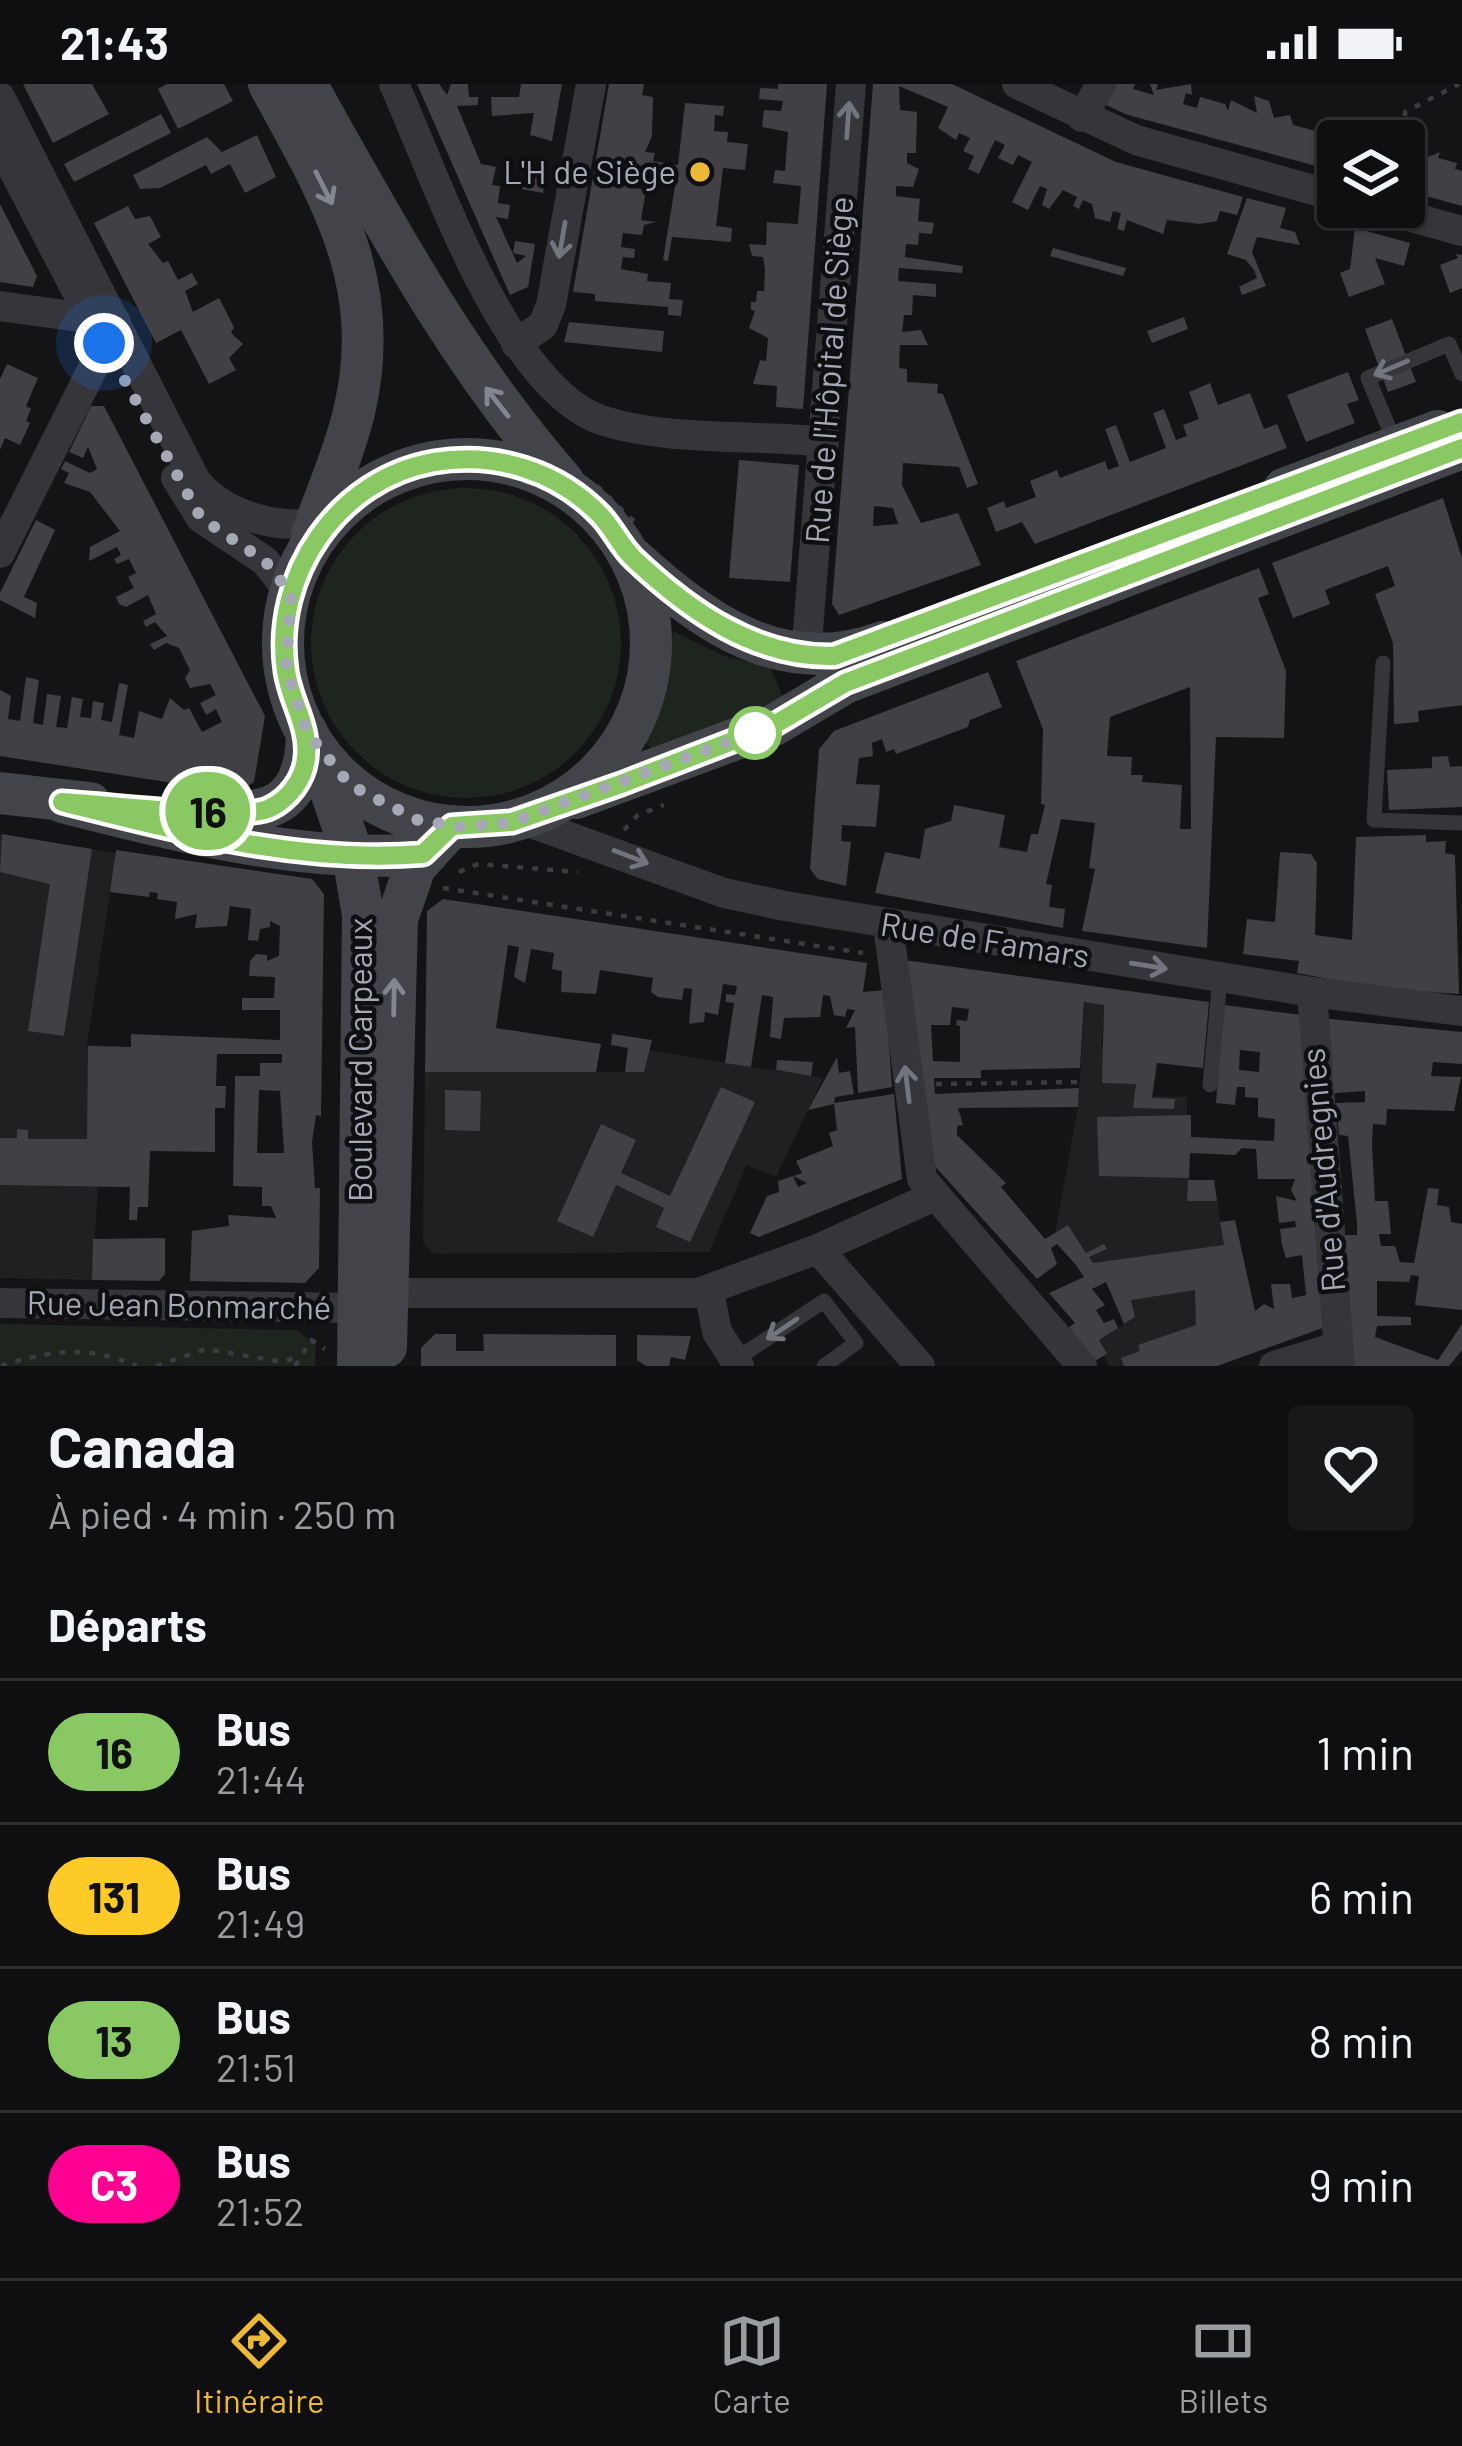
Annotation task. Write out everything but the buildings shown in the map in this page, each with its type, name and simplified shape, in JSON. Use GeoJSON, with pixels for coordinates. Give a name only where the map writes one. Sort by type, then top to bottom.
{"type":"FeatureCollection","features":[{"type":"Feature","properties":{"kind":"main road"},"geometry":{"type":"LineString","coordinates":[[269,84],[339,218],[362,300],[361,378],[326,519],[296,580],[286,669],[311,740],[338,774],[371,800],[410,818],[439,856]]}},
{"type":"Feature","properties":{"kind":"main road"},"geometry":{"type":"LineString","coordinates":[[306,84],[437,318],[493,398],[572,491],[604,519],[629,554],[712,620],[760,643],[806,656],[834,656],[883,642],[1462,422]]}},
{"type":"Feature","properties":{"kind":"main road"},"geometry":{"type":"LineString","coordinates":[[0,793],[186,831],[353,856],[439,856],[536,813],[774,725],[845,683],[1356,493],[1462,448]]}},
{"type":"Feature","properties":{"kind":"main road"},"geometry":{"type":"LineString","coordinates":[[326,519],[391,476],[449,460],[517,466],[572,491]]}},
{"type":"Feature","properties":{"kind":"main road"},"geometry":{"type":"LineString","coordinates":[[536,813],[606,764],[630,728],[643,696],[650,620],[629,554]]}},
{"type":"Feature","properties":{"kind":"main road"},"geometry":{"type":"LineString","coordinates":[[62,802],[261,812],[282,800],[302,775],[311,740]]}},
{"type":"Feature","properties":{"kind":"main road","name":"Boulevard Carpeaux"},"geometry":{"type":"LineString","coordinates":[[311,740],[353,856],[364,940],[373,1300],[385,1366]]}},
{"type":"Feature","properties":{"kind":"main road","name":"Boulevard Carpeaux"},"geometry":{"type":"LineString","coordinates":[[345,1360],[373,1300],[397,919],[403,893],[439,856]]}},
{"type":"Feature","properties":{"kind":"street"},"geometry":{"type":"LineString","coordinates":[[394,84],[516,344],[564,402],[602,421],[824,442]]}},
{"type":"Feature","properties":{"kind":"street"},"geometry":{"type":"LineString","coordinates":[[516,344],[543,325],[551,305],[591,84]]}},
{"type":"Feature","properties":{"kind":"street","name":"Rue de l'Hôpital de Siège"},"geometry":{"type":"LineString","coordinates":[[806,656],[851,84]]}},
{"type":"Feature","properties":{"kind":"street"},"geometry":{"type":"LineString","coordinates":[[1017,84],[1156,147],[1317,191]]}},
{"type":"Feature","properties":{"kind":"street"},"geometry":{"type":"LineString","coordinates":[[1082,117],[1101,84]]}},
{"type":"Feature","properties":{"kind":"street"},"geometry":{"type":"LineString","coordinates":[[0,97],[104,328],[201,518],[296,580]]}},
{"type":"Feature","properties":{"kind":"street"},"geometry":{"type":"LineString","coordinates":[[0,144],[202,490],[250,515],[280,523],[326,519]]}},
{"type":"Feature","properties":{"kind":"street"},"geometry":{"type":"LineString","coordinates":[[1425,220],[1462,230]]}},
{"type":"Feature","properties":{"kind":"street"},"geometry":{"type":"LineString","coordinates":[[0,306],[104,328]]}},
{"type":"Feature","properties":{"kind":"street"},"geometry":{"type":"LineString","coordinates":[[0,554],[104,328]]}},
{"type":"Feature","properties":{"kind":"street","name":"Rue de Famars"},"geometry":{"type":"LineString","coordinates":[[536,813],[616,851],[724,893],[889,925],[1220,978],[1462,1011]]}},
{"type":"Feature","properties":{"kind":"street"},"geometry":{"type":"LineString","coordinates":[[889,925],[916,1159],[932,1196],[1082,1366]]}},
{"type":"Feature","properties":{"kind":"street","name":"Rue d'Audregnies"},"geometry":{"type":"LineString","coordinates":[[1312,992],[1338,1356]]}},
{"type":"Feature","properties":{"kind":"street","name":"Rue Jean Bonmarché"},"geometry":{"type":"LineString","coordinates":[[0,1303],[709,1291],[818,1249],[932,1196]]}},
{"type":"Feature","properties":{"kind":"street"},"geometry":{"type":"LineString","coordinates":[[818,1249],[920,1366]]}},
{"type":"Feature","properties":{"kind":"street"},"geometry":{"type":"LineString","coordinates":[[709,1291],[717,1332],[737,1363]]}},
{"type":"Feature","properties":{"kind":"street"},"geometry":{"type":"LineString","coordinates":[[1274,1366],[1338,1356]]}},
{"type":"Feature","properties":{"kind":"lane"},"geometry":{"type":"LineString","coordinates":[[1396,445],[1369,378],[1449,344],[1462,374]]}},
{"type":"Feature","properties":{"kind":"lane"},"geometry":{"type":"LineString","coordinates":[[1383,663],[1374,820],[1462,823]]}},
{"type":"Feature","properties":{"kind":"lane"},"geometry":{"type":"LineString","coordinates":[[1210,1084],[1220,978]]}},
{"type":"Feature","properties":{"kind":"lane"},"geometry":{"type":"LineString","coordinates":[[737,1363],[824,1301],[856,1342],[824,1366]]}},
{"type":"Feature","properties":{"kind":"path"},"geometry":{"type":"LineString","coordinates":[[1405,120],[1405,112],[1459,84]]}},
{"type":"Feature","properties":{"kind":"path"},"geometry":{"type":"LineString","coordinates":[[439,856],[451,874],[478,864],[592,873],[605,868],[616,851]]}},
{"type":"Feature","properties":{"kind":"path"},"geometry":{"type":"LineString","coordinates":[[439,856],[892,957]]}},
{"type":"Feature","properties":{"kind":"path"},"geometry":{"type":"LineString","coordinates":[[934,1084],[1081,1082]]}},
{"type":"Feature","properties":{"kind":"path"},"geometry":{"type":"LineString","coordinates":[[295,1366],[311,1340],[345,1360]]}},
{"type":"Feature","properties":{"kind":"path"},"geometry":{"type":"LineString","coordinates":[[156,1366],[206,1349],[282,1362],[297,1357]]}},
{"type":"Feature","properties":{"kind":"path"},"geometry":{"type":"LineString","coordinates":[[1,1366],[52,1351],[104,1352],[137,1366]]}},
{"type":"Feature","properties":{"kind":"shaded area"},"geometry":{"type":"Polygon","coordinates":[[[466,488],[525,500],[576,533],[609,584],[621,643],[609,702],[576,753],[525,786],[466,798],[407,786],[356,753],[323,702],[311,643],[323,584],[356,533],[407,500],[466,488]]]}},
{"type":"Feature","properties":{"kind":"shaded area"},"geometry":{"type":"Polygon","coordinates":[[[673,631],[724,656],[770,667],[784,700],[652,750],[645,742],[666,678],[673,631]]]}},
{"type":"Feature","properties":{"kind":"shaded area"},"geometry":{"type":"Polygon","coordinates":[[[0,834],[116,853],[87,1045],[131,1047],[130,1187],[98,1187],[92,1280],[0,1278],[0,834]]]}},
{"type":"Feature","properties":{"kind":"shaded area"},"geometry":{"type":"Polygon","coordinates":[[[1086,986],[1104,1005],[1102,1045],[1118,1047],[1138,1062],[1135,1096],[1187,1097],[1189,1180],[1214,1180],[1225,1252],[1207,1274],[1225,1363],[1217,1366],[1109,1366],[1099,1340],[1135,1317],[1130,1295],[1117,1298],[1068,1226],[1055,1233],[1078,1107],[1086,986]]]}},
{"type":"Feature","properties":{"kind":"shaded area"},"geometry":{"type":"Polygon","coordinates":[[[646,1050],[823,1078],[776,1177],[747,1165],[709,1252],[434,1254],[423,1243],[425,1072],[643,1072],[646,1050]]]}},
{"type":"Feature","properties":{"kind":"shaded area"},"geometry":{"type":"Polygon","coordinates":[[[0,1324],[297,1330],[316,1346],[315,1366],[0,1366],[0,1324]]]}},
{"type":"Feature","properties":{"kind":"bus line","name":"16"},"geometry":{"type":"LineString","coordinates":[[1462,422],[1364,455],[934,623],[834,656],[778,649],[698,612],[629,554],[604,519],[549,478],[492,461],[424,464],[376,484],[348,504],[319,536],[298,572],[287,610],[284,652],[291,694],[307,732],[306,756],[302,775],[282,800],[248,814],[62,802],[186,831],[323,854],[423,854],[452,826],[512,822],[621,784],[774,725],[845,683],[1284,515],[1356,493],[1462,448]]}},
{"type":"Feature","properties":{"kind":"place","name":"L'H de Siège"},"geometry":{"type":"Point","coordinates":[700,172]}},
{"type":"Feature","properties":{"kind":"route"},"geometry":{"type":"LineString","coordinates":[[104,343],[201,518],[265,561],[291,594],[284,652],[299,717],[332,767],[371,800],[427,823],[495,825],[621,784],[761,730],[755,733]]}}]}
